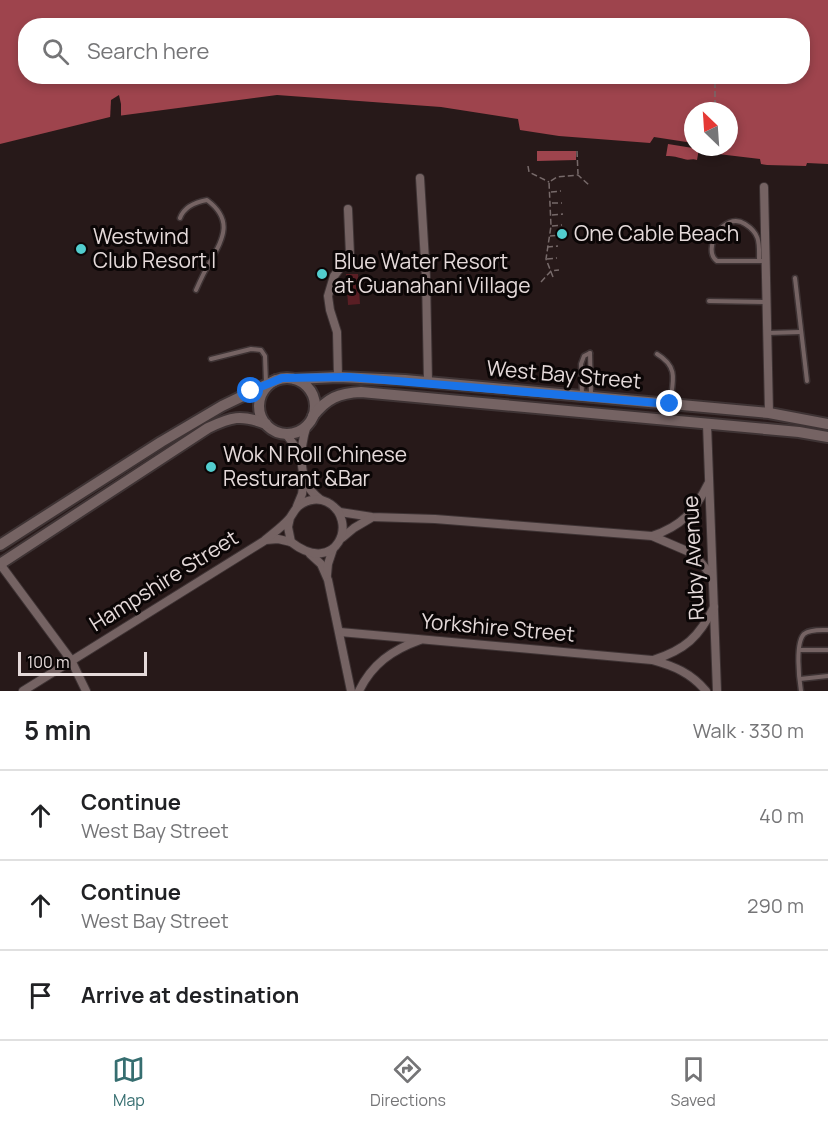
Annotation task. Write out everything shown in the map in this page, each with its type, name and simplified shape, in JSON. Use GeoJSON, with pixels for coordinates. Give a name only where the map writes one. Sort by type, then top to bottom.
{"type":"FeatureCollection","features":[{"type":"Feature","properties":{"kind":"main road","name":"West Bay Street"},"geometry":{"type":"LineString","coordinates":[[295,379],[338,376],[428,382],[769,413],[828,424]]}},
{"type":"Feature","properties":{"kind":"main road"},"geometry":{"type":"LineString","coordinates":[[0,544],[222,406],[271,382],[295,379],[311,390],[315,403],[310,420],[299,431],[286,434],[244,417],[236,417],[208,428],[0,564]]}},
{"type":"Feature","properties":{"kind":"main road"},"geometry":{"type":"LineString","coordinates":[[266,424],[259,410],[260,399],[271,382]]}},
{"type":"Feature","properties":{"kind":"main road","name":"West Bay Street"},"geometry":{"type":"LineString","coordinates":[[310,420],[333,396],[361,392],[799,432],[828,437]]}},
{"type":"Feature","properties":{"kind":"street"},"geometry":{"type":"LineString","coordinates":[[420,177],[426,277],[428,382]]}},
{"type":"Feature","properties":{"kind":"street"},"geometry":{"type":"LineString","coordinates":[[764,187],[762,261],[766,302],[769,413]]}},
{"type":"Feature","properties":{"kind":"street"},"geometry":{"type":"LineString","coordinates":[[338,376],[336,332],[328,296],[334,276],[350,255],[348,209]]}},
{"type":"Feature","properties":{"kind":"street"},"geometry":{"type":"LineString","coordinates":[[301,454],[310,420]]}},
{"type":"Feature","properties":{"kind":"street","name":"Ruby Avenue"},"geometry":{"type":"LineString","coordinates":[[706,424],[717,691]]}},
{"type":"Feature","properties":{"kind":"street"},"geometry":{"type":"LineString","coordinates":[[286,434],[301,454],[304,476],[302,494],[288,527],[291,542],[321,564],[328,580],[351,691]]}},
{"type":"Feature","properties":{"kind":"street"},"geometry":{"type":"LineString","coordinates":[[304,476],[310,490],[340,512],[372,517],[435,519],[652,536],[694,554],[711,575]]}},
{"type":"Feature","properties":{"kind":"street"},"geometry":{"type":"LineString","coordinates":[[652,536],[668,531],[687,516],[708,483]]}},
{"type":"Feature","properties":{"kind":"street"},"geometry":{"type":"LineString","coordinates":[[292,514],[309,501],[322,500]]}},
{"type":"Feature","properties":{"kind":"street"},"geometry":{"type":"LineString","coordinates":[[328,580],[328,564],[343,524],[341,516],[333,506]]}},
{"type":"Feature","properties":{"kind":"street","name":"Hampshire Street"},"geometry":{"type":"LineString","coordinates":[[22,691],[264,541],[292,514]]}},
{"type":"Feature","properties":{"kind":"street"},"geometry":{"type":"LineString","coordinates":[[308,553],[322,553],[372,517]]}},
{"type":"Feature","properties":{"kind":"street","name":"Hampshire Street"},"geometry":{"type":"LineString","coordinates":[[264,541],[278,539],[291,542]]}},
{"type":"Feature","properties":{"kind":"street"},"geometry":{"type":"LineString","coordinates":[[0,564],[71,660],[86,691]]}},
{"type":"Feature","properties":{"kind":"street","name":"Yorkshire Street"},"geometry":{"type":"LineString","coordinates":[[652,660],[672,654],[692,640],[704,626],[714,606]]}},
{"type":"Feature","properties":{"kind":"street","name":"Yorkshire Street"},"geometry":{"type":"LineString","coordinates":[[340,632],[652,660],[669,664],[686,672],[706,691]]}},
{"type":"Feature","properties":{"kind":"street"},"geometry":{"type":"LineString","coordinates":[[359,691],[366,677],[390,654],[423,639]]}},
{"type":"Feature","properties":{"kind":"lane"},"geometry":{"type":"LineString","coordinates":[[180,218],[191,206],[199,201],[207,201],[214,206],[225,224],[221,242],[196,290]]}},
{"type":"Feature","properties":{"kind":"lane"},"geometry":{"type":"LineString","coordinates":[[732,220],[740,220],[753,229],[762,261],[717,261],[712,258],[710,251],[724,224],[732,220]]}},
{"type":"Feature","properties":{"kind":"lane"},"geometry":{"type":"LineString","coordinates":[[795,278],[807,381]]}},
{"type":"Feature","properties":{"kind":"lane"},"geometry":{"type":"LineString","coordinates":[[709,301],[766,302]]}},
{"type":"Feature","properties":{"kind":"lane"},"geometry":{"type":"LineString","coordinates":[[767,333],[800,332]]}},
{"type":"Feature","properties":{"kind":"lane"},"geometry":{"type":"LineString","coordinates":[[211,359],[251,349],[261,350],[265,356],[271,382]]}},
{"type":"Feature","properties":{"kind":"lane"},"geometry":{"type":"LineString","coordinates":[[590,353],[586,396],[581,364],[584,356],[590,353]]}},
{"type":"Feature","properties":{"kind":"lane"},"geometry":{"type":"LineString","coordinates":[[657,354],[666,360],[673,372],[670,404]]}},
{"type":"Feature","properties":{"kind":"lane"},"geometry":{"type":"LineString","coordinates":[[801,691],[800,642],[804,634],[810,631],[828,630]]}},
{"type":"Feature","properties":{"kind":"lane"},"geometry":{"type":"LineString","coordinates":[[800,650],[828,650]]}},
{"type":"Feature","properties":{"kind":"lane"},"geometry":{"type":"LineString","coordinates":[[800,679],[828,676]]}},
{"type":"Feature","properties":{"kind":"path"},"geometry":{"type":"LineString","coordinates":[[715,84],[715,102]]}},
{"type":"Feature","properties":{"kind":"path"},"geometry":{"type":"LineString","coordinates":[[577,151],[578,174]]}},
{"type":"Feature","properties":{"kind":"path"},"geometry":{"type":"LineString","coordinates":[[528,166],[529,172],[549,182]]}},
{"type":"Feature","properties":{"kind":"path"},"geometry":{"type":"LineString","coordinates":[[549,182],[557,177],[578,175],[590,185]]}},
{"type":"Feature","properties":{"kind":"path"},"geometry":{"type":"LineString","coordinates":[[549,182],[551,226],[546,259],[553,277]]}},
{"type":"Feature","properties":{"kind":"path"},"geometry":{"type":"LineString","coordinates":[[550,192],[561,192]]}},
{"type":"Feature","properties":{"kind":"path"},"geometry":{"type":"LineString","coordinates":[[551,204],[562,202]]}},
{"type":"Feature","properties":{"kind":"path"},"geometry":{"type":"LineString","coordinates":[[551,215],[563,214]]}},
{"type":"Feature","properties":{"kind":"path"},"geometry":{"type":"LineString","coordinates":[[551,226],[562,225]]}},
{"type":"Feature","properties":{"kind":"path"},"geometry":{"type":"LineString","coordinates":[[549,236],[560,235]]}},
{"type":"Feature","properties":{"kind":"path"},"geometry":{"type":"LineString","coordinates":[[547,247],[558,246]]}},
{"type":"Feature","properties":{"kind":"path"},"geometry":{"type":"LineString","coordinates":[[546,259],[557,258]]}},
{"type":"Feature","properties":{"kind":"path"},"geometry":{"type":"LineString","coordinates":[[541,282],[551,271],[559,270]]}},
{"type":"Feature","properties":{"kind":"shaded area"},"geometry":{"type":"Polygon","coordinates":[[[0,0],[828,0],[828,164],[767,165],[761,164],[760,159],[735,156],[738,156],[738,102],[684,102],[684,142],[654,137],[650,143],[559,136],[520,130],[518,119],[441,107],[277,95],[110,117],[0,144],[0,0]]]}},
{"type":"Feature","properties":{"kind":"shaded area"},"geometry":{"type":"Polygon","coordinates":[[[668,144],[684,147],[684,156],[698,156],[697,160],[686,160],[666,156],[668,144]]]}},
{"type":"Feature","properties":{"kind":"shaded area"},"geometry":{"type":"Polygon","coordinates":[[[537,151],[576,151],[576,160],[537,161],[537,151]]]}},
{"type":"Feature","properties":{"kind":"shaded area"},"geometry":{"type":"Polygon","coordinates":[[[346,274],[358,274],[360,304],[348,305],[346,274]]]}},
{"type":"Feature","properties":{"kind":"pier"},"geometry":{"type":"Polygon","coordinates":[[[119,95],[121,120],[110,120],[111,100],[119,95]]]}},
{"type":"Feature","properties":{"kind":"place","name":"One Cable Beach"},"geometry":{"type":"Point","coordinates":[562,234]}},
{"type":"Feature","properties":{"kind":"place","name":"Westwind Club Resort I"},"geometry":{"type":"Point","coordinates":[81,249]}},
{"type":"Feature","properties":{"kind":"place","name":"Blue Water Resort at Guanahani Village"},"geometry":{"type":"Point","coordinates":[322,274]}},
{"type":"Feature","properties":{"kind":"place","name":"Wok N Roll Chinese Resturant &Bar"},"geometry":{"type":"Point","coordinates":[211,467]}},
{"type":"Feature","properties":{"kind":"route"},"geometry":{"type":"LineString","coordinates":[[251,391],[282,378],[349,377],[670,404]]}}]}
